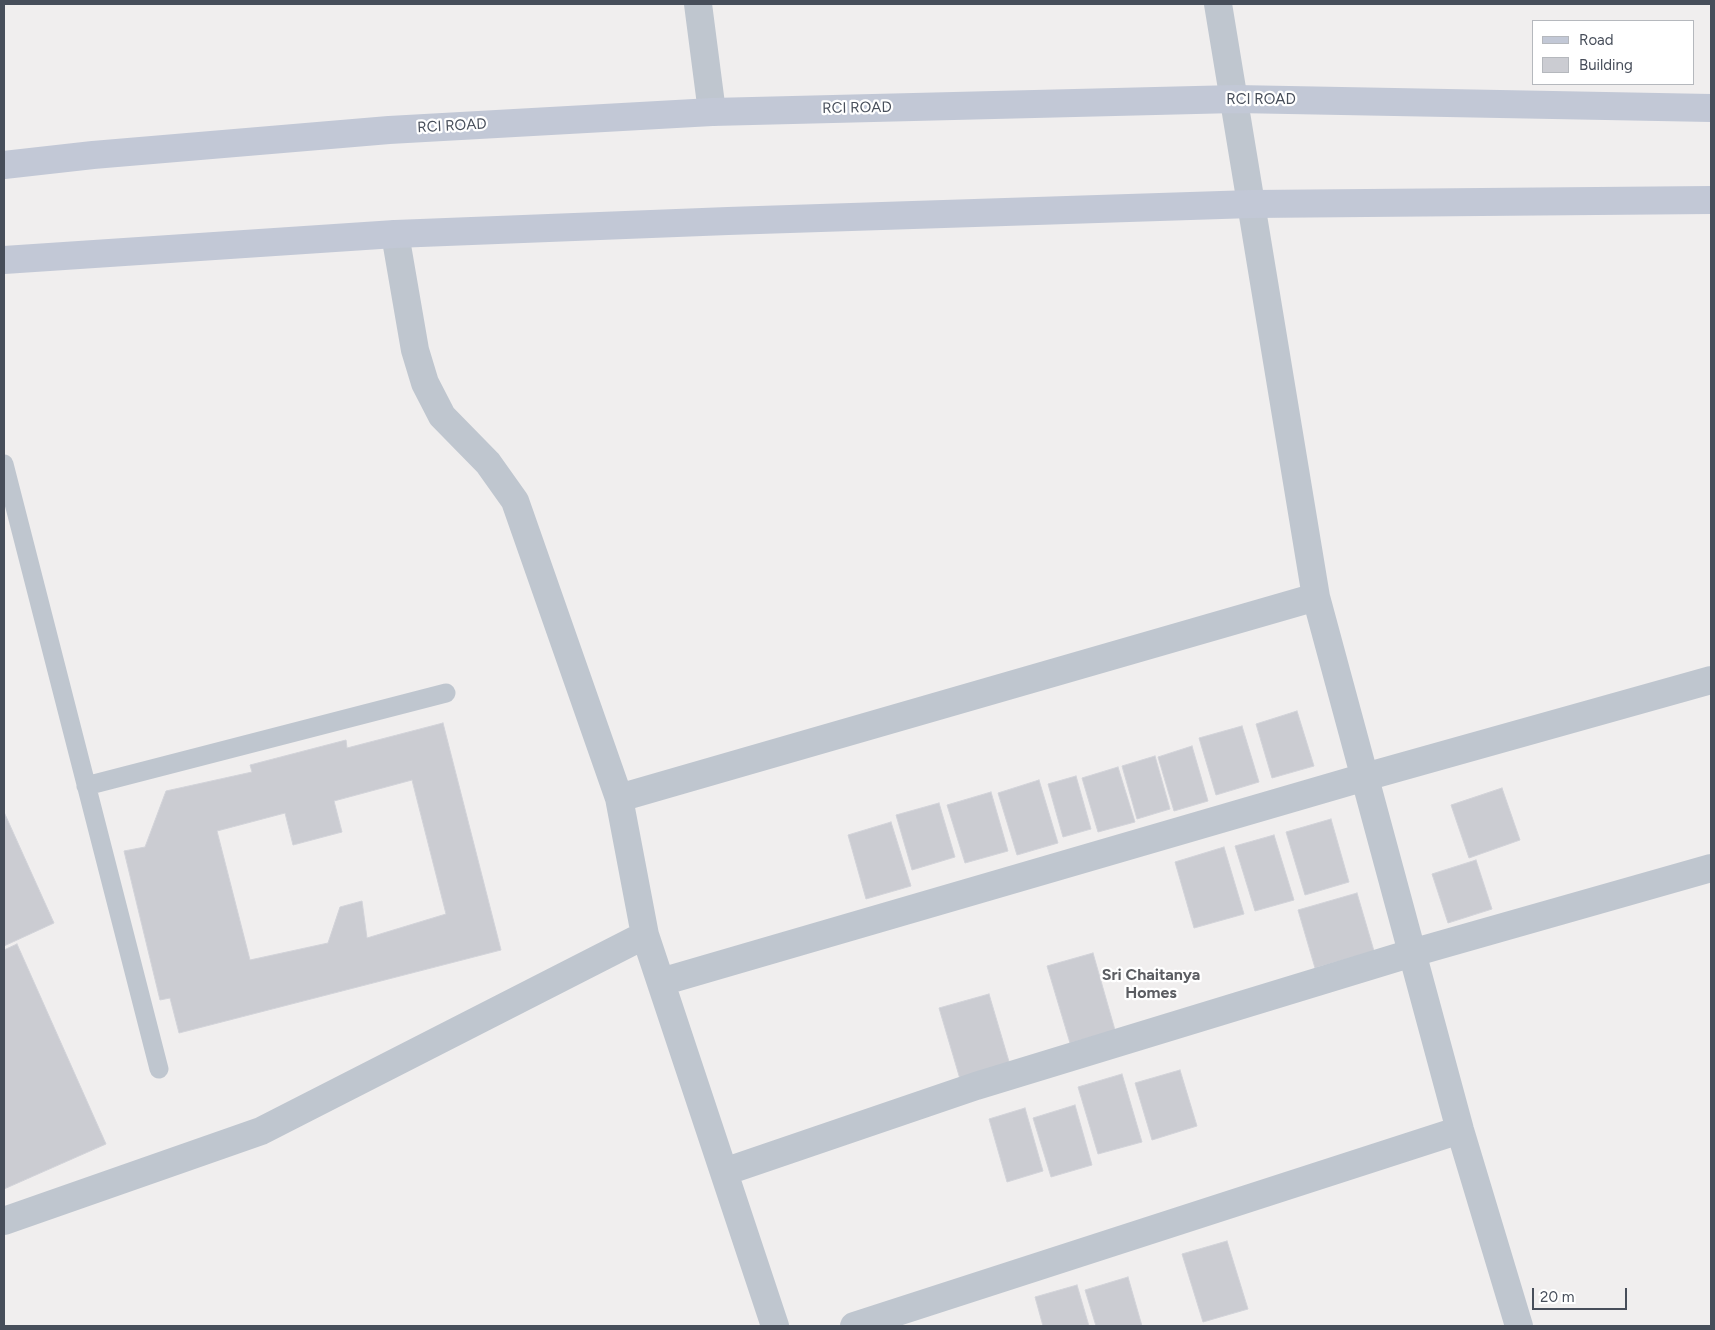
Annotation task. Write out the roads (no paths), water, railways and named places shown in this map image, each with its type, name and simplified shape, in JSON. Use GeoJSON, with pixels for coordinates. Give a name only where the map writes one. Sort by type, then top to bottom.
{"type":"FeatureCollection","features":[{"type":"Feature","properties":{"kind":"main road","name":"RCI ROAD"},"geometry":{"type":"LineString","coordinates":[[4,165],[92,155],[389,130],[712,112],[1236,99],[1711,108]]}},
{"type":"Feature","properties":{"kind":"main road"},"geometry":{"type":"LineString","coordinates":[[4,260],[395,234],[1252,204],[1711,200]]}},
{"type":"Feature","properties":{"kind":"street"},"geometry":{"type":"LineString","coordinates":[[698,4],[712,112]]}},
{"type":"Feature","properties":{"kind":"street"},"geometry":{"type":"LineString","coordinates":[[1218,4],[1236,99],[1316,597],[1460,1130],[1517,1326]]}},
{"type":"Feature","properties":{"kind":"street"},"geometry":{"type":"LineString","coordinates":[[395,234],[415,350],[425,383],[442,416],[488,463],[515,501],[618,798],[645,935],[775,1326]]}},
{"type":"Feature","properties":{"kind":"street"},"geometry":{"type":"LineString","coordinates":[[618,798],[1316,597]]}},
{"type":"Feature","properties":{"kind":"street"},"geometry":{"type":"LineString","coordinates":[[661,982],[1365,777],[1711,680]]}},
{"type":"Feature","properties":{"kind":"street"},"geometry":{"type":"LineString","coordinates":[[724,1172],[976,1086],[1412,953],[1711,868]]}},
{"type":"Feature","properties":{"kind":"street"},"geometry":{"type":"LineString","coordinates":[[4,1221],[261,1131],[645,935]]}},
{"type":"Feature","properties":{"kind":"street"},"geometry":{"type":"LineString","coordinates":[[854,1326],[1460,1130]]}},
{"type":"Feature","properties":{"kind":"lane"},"geometry":{"type":"LineString","coordinates":[[4,464],[159,1069]]}},
{"type":"Feature","properties":{"kind":"lane"},"geometry":{"type":"LineString","coordinates":[[86,786],[446,693]]}},
{"type":"Feature","properties":{"kind":"district","name":"Sri Chaitanya Homes"},"geometry":{"type":"Point","coordinates":[1151,984]}}]}
